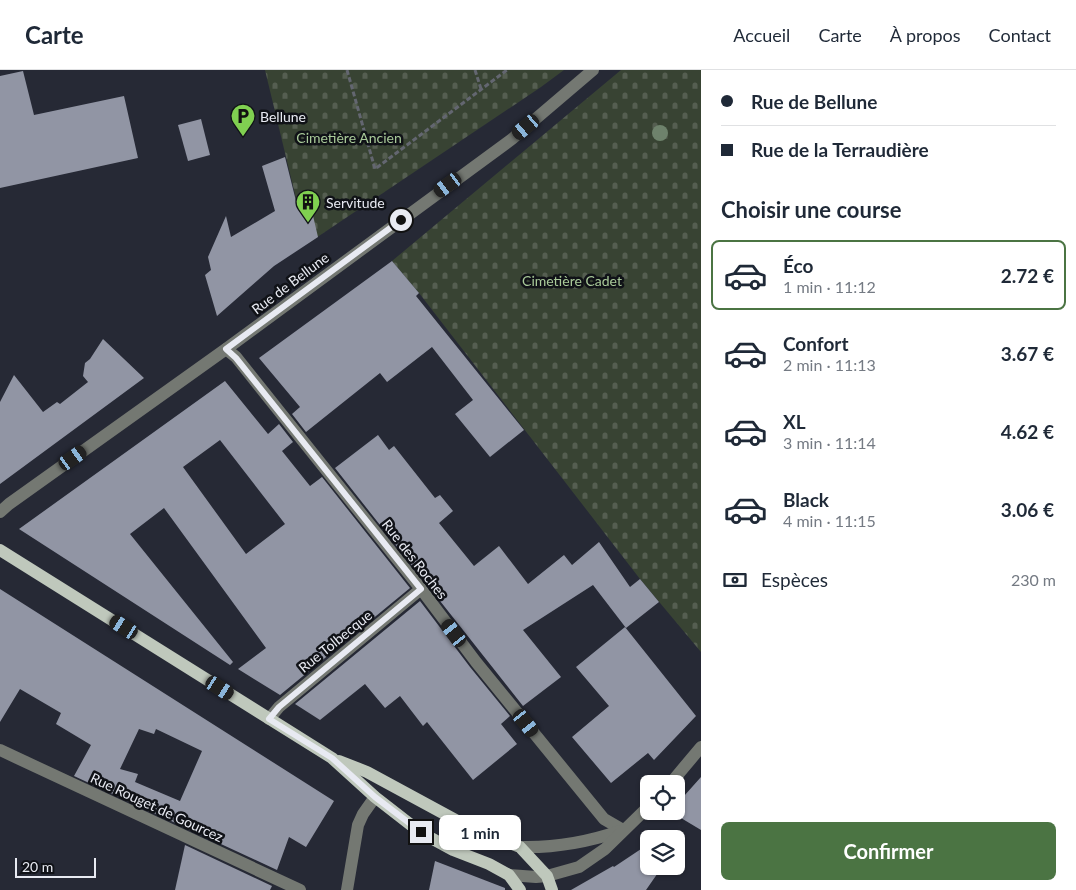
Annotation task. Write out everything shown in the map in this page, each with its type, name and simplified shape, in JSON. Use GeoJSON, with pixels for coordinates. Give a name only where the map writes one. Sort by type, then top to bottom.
{"type":"FeatureCollection","features":[{"type":"Feature","properties":{"kind":"main road"},"geometry":{"type":"LineString","coordinates":[[0,550],[332,758],[367,772],[463,824],[520,847],[547,876],[552,890]]}},
{"type":"Feature","properties":{"kind":"main road"},"geometry":{"type":"LineString","coordinates":[[332,758],[375,797],[431,838],[509,875],[520,890]]}},
{"type":"Feature","properties":{"kind":"street","name":"Rue de Bellune"},"geometry":{"type":"LineString","coordinates":[[0,512],[226,349],[512,138],[593,70]]}},
{"type":"Feature","properties":{"kind":"street","name":"Rue des Roches"},"geometry":{"type":"LineString","coordinates":[[226,349],[236,358],[421,589],[476,662],[604,819],[623,830]]}},
{"type":"Feature","properties":{"kind":"street","name":"Rue Tolbecque"},"geometry":{"type":"LineString","coordinates":[[269,719],[279,707],[421,589]]}},
{"type":"Feature","properties":{"kind":"street"},"geometry":{"type":"LineString","coordinates":[[678,775],[701,747]]}},
{"type":"Feature","properties":{"kind":"street","name":"Rue Rouget de Gourcez"},"geometry":{"type":"LineString","coordinates":[[0,750],[300,890]]}},
{"type":"Feature","properties":{"kind":"street"},"geometry":{"type":"LineString","coordinates":[[348,890],[358,825],[375,797]]}},
{"type":"Feature","properties":{"kind":"street"},"geometry":{"type":"LineString","coordinates":[[509,875],[547,876],[579,867],[604,849],[640,814]]}},
{"type":"Feature","properties":{"kind":"street"},"geometry":{"type":"LineString","coordinates":[[520,847],[538,848],[574,844],[623,830]]}},
{"type":"Feature","properties":{"kind":"path"},"geometry":{"type":"LineString","coordinates":[[347,70],[375,169],[507,70]]}},
{"type":"Feature","properties":{"kind":"path"},"geometry":{"type":"LineString","coordinates":[[476,70],[481,89]]}},
{"type":"Feature","properties":{"kind":"green space","name":"Cimetière Ancien"},"geometry":{"type":"Polygon","coordinates":[[[265,70],[564,70],[307,244],[265,70]]]}},
{"type":"Feature","properties":{"kind":"green space","name":"Cimetière Cadet"},"geometry":{"type":"Polygon","coordinates":[[[621,70],[701,70],[701,652],[640,579],[419,293],[392,261],[621,70]]]}},
{"type":"Feature","properties":{"kind":"building"},"geometry":{"type":"Polygon","coordinates":[[[23,71],[34,115],[124,96],[138,158],[0,188],[0,76],[23,71]]]}},
{"type":"Feature","properties":{"kind":"building"},"geometry":{"type":"Polygon","coordinates":[[[201,119],[210,155],[188,161],[178,125],[201,119]]]}},
{"type":"Feature","properties":{"kind":"building"},"geometry":{"type":"Polygon","coordinates":[[[285,157],[297,205],[305,204],[307,208],[311,207],[318,237],[274,266],[217,316],[205,275],[211,270],[208,257],[226,216],[231,237],[275,211],[262,166],[285,157]]]}},
{"type":"Feature","properties":{"kind":"building"},"geometry":{"type":"Polygon","coordinates":[[[392,261],[419,293],[416,296],[524,430],[490,457],[455,414],[473,400],[432,347],[387,382],[380,373],[306,432],[292,414],[300,407],[259,358],[392,261]]]}},
{"type":"Feature","properties":{"kind":"building"},"geometry":{"type":"Polygon","coordinates":[[[103,339],[144,378],[0,484],[0,402],[14,375],[43,412],[57,402],[60,404],[88,382],[83,376],[85,363],[90,359],[103,339]]]}},
{"type":"Feature","properties":{"kind":"building"},"geometry":{"type":"Polygon","coordinates":[[[225,381],[268,434],[279,424],[293,442],[282,451],[310,486],[322,477],[410,588],[280,695],[238,669],[266,648],[164,508],[130,534],[233,662],[230,665],[19,529],[225,381]],[[220,440],[183,467],[246,554],[285,524],[220,440]]]}},
{"type":"Feature","properties":{"kind":"building"},"geometry":{"type":"Polygon","coordinates":[[[378,435],[389,450],[394,446],[435,498],[440,495],[453,511],[439,523],[474,566],[499,546],[528,584],[564,555],[572,565],[599,542],[630,587],[640,579],[659,602],[626,628],[593,585],[523,630],[561,677],[523,706],[335,468],[378,435]]]}},
{"type":"Feature","properties":{"kind":"building"},"geometry":{"type":"Polygon","coordinates":[[[0,589],[334,801],[306,847],[289,837],[277,870],[74,776],[91,745],[56,724],[61,713],[20,689],[0,722],[0,589]],[[139,729],[120,769],[138,774],[135,782],[180,801],[202,751],[156,729],[154,734],[139,729]]]}},
{"type":"Feature","properties":{"kind":"building"},"geometry":{"type":"Polygon","coordinates":[[[420,601],[510,716],[501,724],[517,744],[473,780],[427,722],[423,726],[400,696],[385,708],[365,684],[320,720],[295,704],[420,601]]]}},
{"type":"Feature","properties":{"kind":"building"},"geometry":{"type":"Polygon","coordinates":[[[625,627],[696,716],[654,760],[648,753],[611,783],[572,737],[609,706],[576,667],[625,627]]]}},
{"type":"Feature","properties":{"kind":"building"},"geometry":{"type":"Polygon","coordinates":[[[701,777],[701,830],[684,820],[685,795],[701,777]]]}},
{"type":"Feature","properties":{"kind":"building"},"geometry":{"type":"Polygon","coordinates":[[[185,845],[272,886],[270,890],[175,890],[185,845]]]}},
{"type":"Feature","properties":{"kind":"building"},"geometry":{"type":"Polygon","coordinates":[[[640,850],[640,875],[656,875],[646,890],[571,890],[613,866],[640,850]]]}},
{"type":"Feature","properties":{"kind":"building"},"geometry":{"type":"Polygon","coordinates":[[[435,861],[505,888],[505,890],[429,890],[435,861]]]}},
{"type":"Feature","properties":{"kind":"place","name":"Bellune"},"geometry":{"type":"Point","coordinates":[243,137]}},
{"type":"Feature","properties":{"kind":"place","name":"Servitude"},"geometry":{"type":"Point","coordinates":[308,223]}},
{"type":"Feature","properties":{"kind":"route"},"geometry":{"type":"LineString","coordinates":[[401,220],[226,349],[236,358],[421,589],[279,707],[269,719],[332,758],[375,797],[421,832]]}}]}
